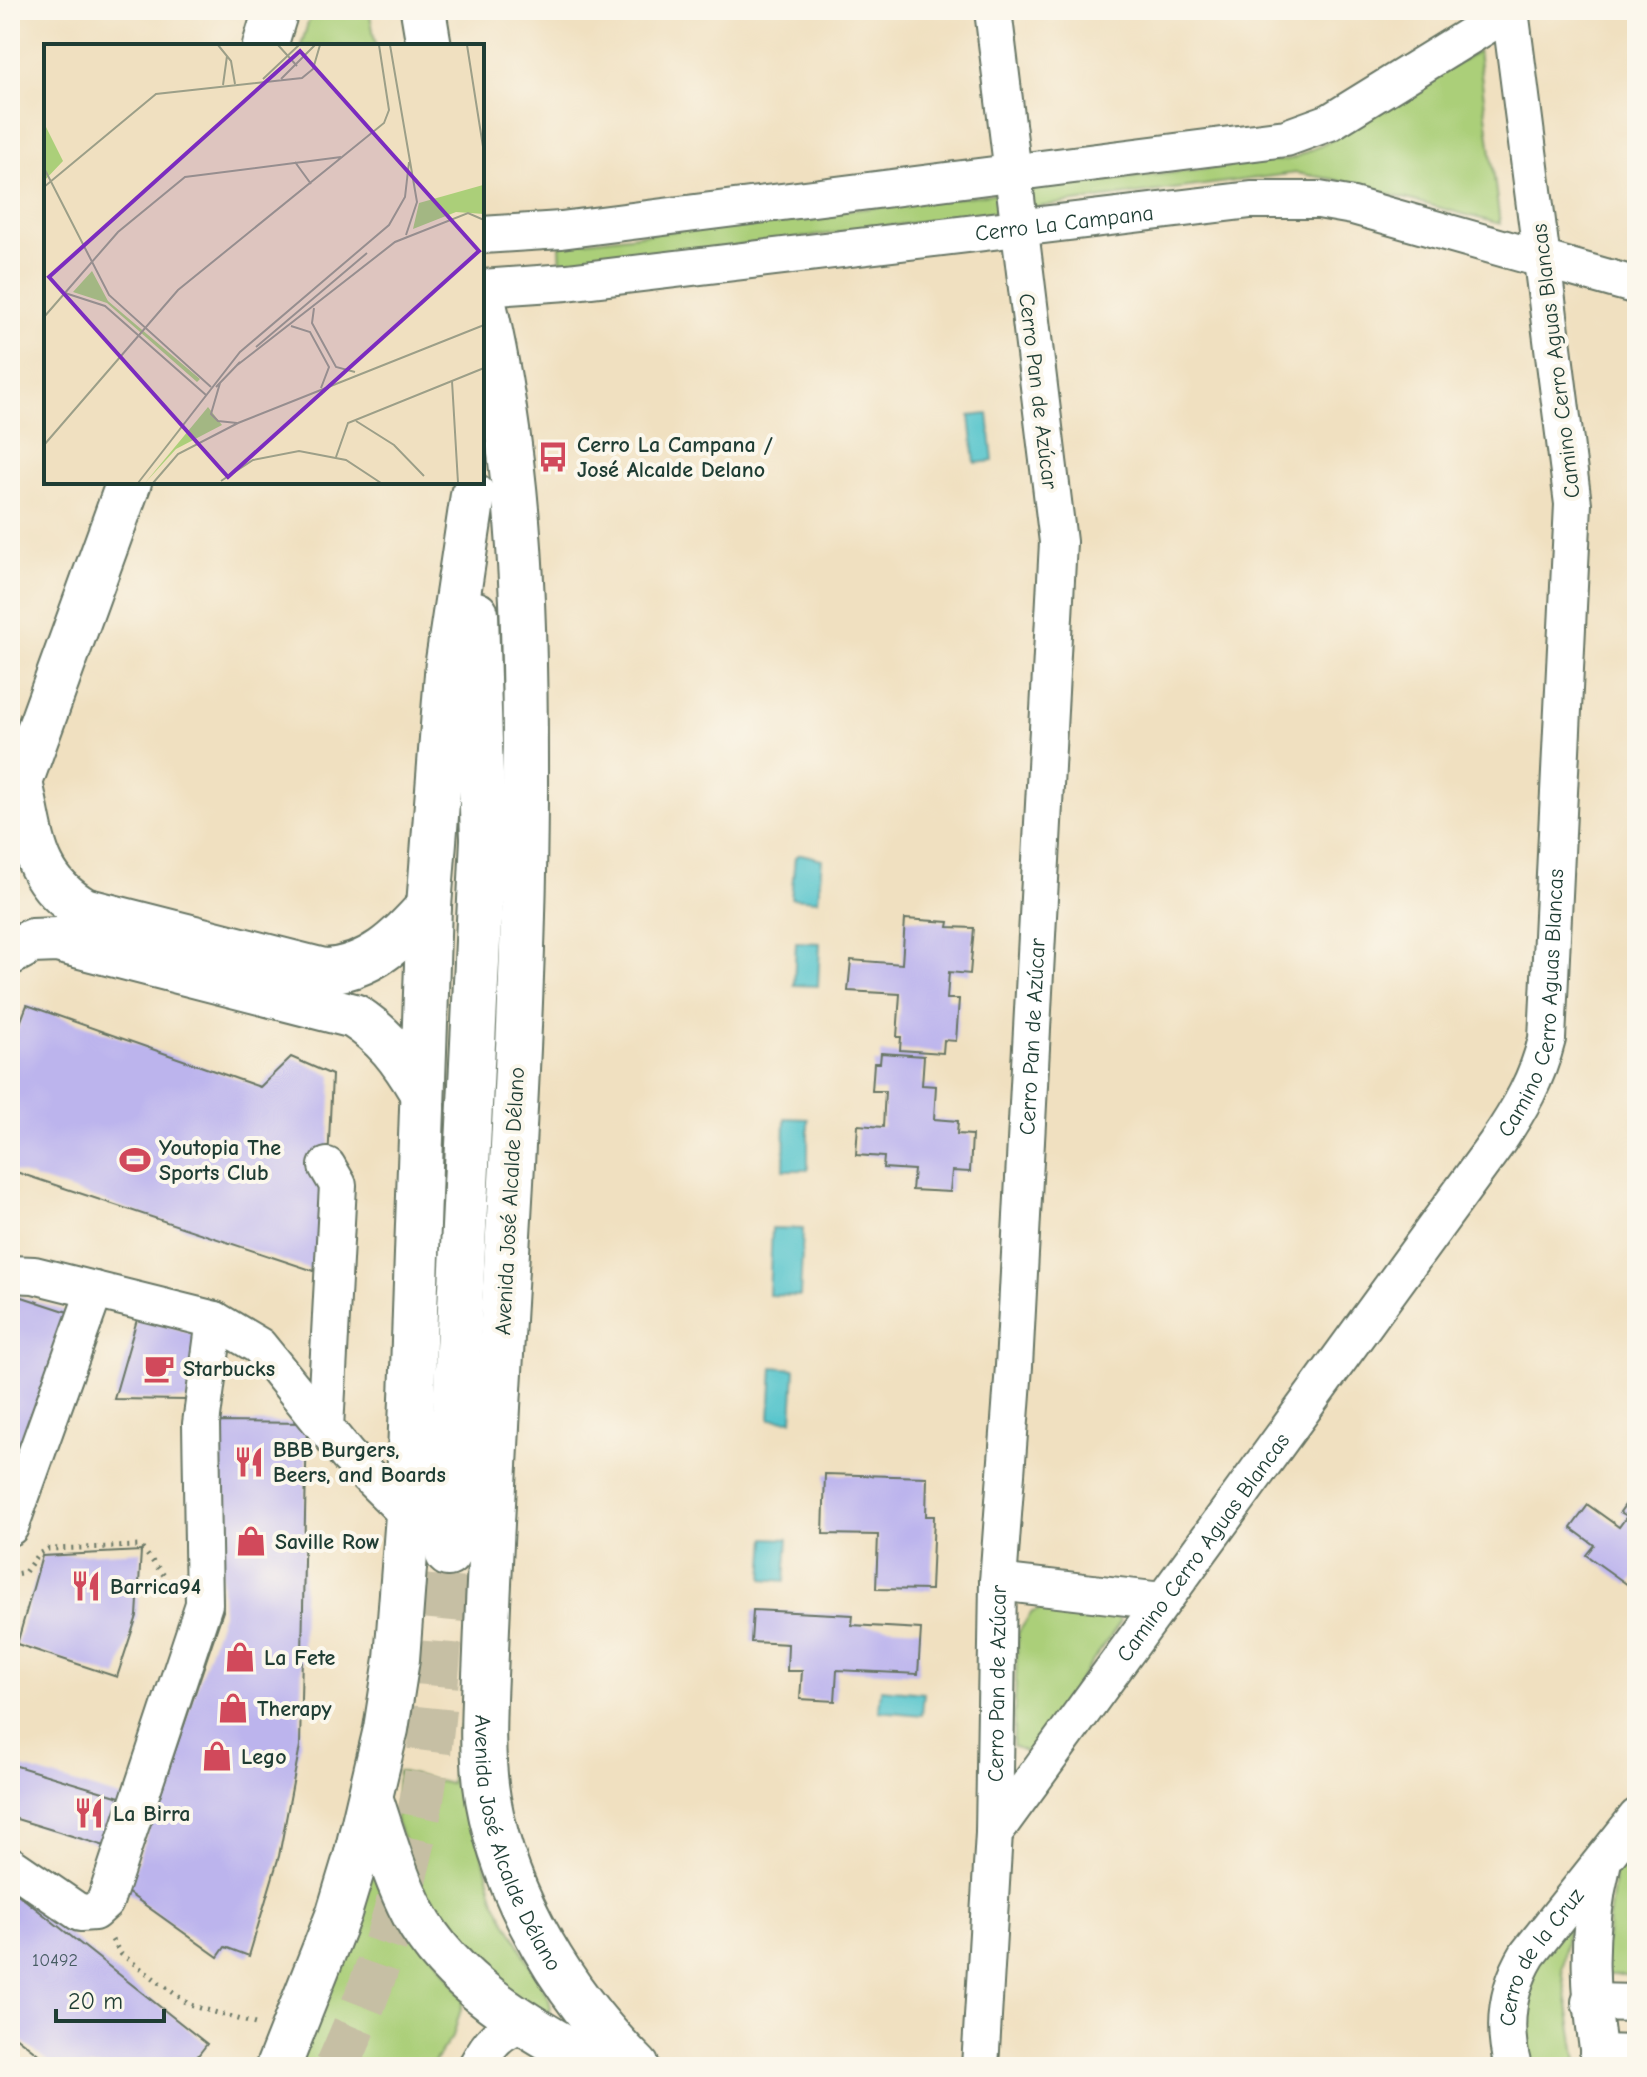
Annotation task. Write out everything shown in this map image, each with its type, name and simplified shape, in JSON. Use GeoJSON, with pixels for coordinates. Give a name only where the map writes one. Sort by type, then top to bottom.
{"type":"FeatureCollection","features":[{"type":"Feature","properties":{"kind":"main road"},"geometry":{"type":"LineString","coordinates":[[266,44],[276,10]]}},
{"type":"Feature","properties":{"kind":"main road"},"geometry":{"type":"LineString","coordinates":[[423,10],[429,44]]}},
{"type":"Feature","properties":{"kind":"main road","name":"Avenida José Alcalde Délano"},"geometry":{"type":"LineString","coordinates":[[484,306],[512,458],[523,566],[526,838],[487,1624],[484,1771],[497,1837],[544,1946],[580,2005],[637,2067]]}},
{"type":"Feature","properties":{"kind":"main road"},"geometry":{"type":"LineString","coordinates":[[128,484],[15,796],[42,872],[64,898],[84,910],[324,971],[364,963],[402,937],[429,906]]}},
{"type":"Feature","properties":{"kind":"main road"},"geometry":{"type":"LineString","coordinates":[[278,2067],[339,1913],[371,1800],[397,1659],[408,1515],[429,906],[448,661],[472,489]]}},
{"type":"Feature","properties":{"kind":"main road","name":"Avenida José Alcalde Délano"},"geometry":{"type":"LineString","coordinates":[[448,1554],[483,839],[472,489]]}},
{"type":"Feature","properties":{"kind":"main road"},"geometry":{"type":"LineString","coordinates":[[10,953],[32,941],[57,940],[354,1016],[380,1033],[399,1055],[421,1091]]}},
{"type":"Feature","properties":{"kind":"main road"},"geometry":{"type":"LineString","coordinates":[[371,1800],[399,1882],[435,1946],[478,1990],[548,2043],[600,2067]]}},
{"type":"Feature","properties":{"kind":"street","name":"Cerro Pan de Azúcar"},"geometry":{"type":"LineString","coordinates":[[980,2067],[994,1833],[998,1582],[1014,1366],[1058,542],[993,10]]}},
{"type":"Feature","properties":{"kind":"street"},"geometry":{"type":"LineString","coordinates":[[484,235],[561,230],[1011,170],[1286,138],[1330,122],[1510,10]]}},
{"type":"Feature","properties":{"kind":"street","name":"Camino Cerro Aguas Blancas"},"geometry":{"type":"LineString","coordinates":[[994,1833],[1496,1144],[1526,1100],[1539,1069],[1547,1039],[1573,504],[1510,10]]}},
{"type":"Feature","properties":{"kind":"street","name":"Cerro La Campana"},"geometry":{"type":"LineString","coordinates":[[484,288],[567,282],[1251,200],[1319,200],[1353,206],[1637,286]]}},
{"type":"Feature","properties":{"kind":"street"},"geometry":{"type":"LineString","coordinates":[[325,1428],[338,1185],[327,1166]]}},
{"type":"Feature","properties":{"kind":"street"},"geometry":{"type":"LineString","coordinates":[[10,1274],[34,1275],[215,1320],[259,1346],[348,1456],[408,1515]]}},
{"type":"Feature","properties":{"kind":"street"},"geometry":{"type":"LineString","coordinates":[[10,1527],[95,1290]]}},
{"type":"Feature","properties":{"kind":"street"},"geometry":{"type":"LineString","coordinates":[[10,1865],[80,1913],[94,1912],[105,1902],[204,1604],[201,1424],[215,1320]]}},
{"type":"Feature","properties":{"kind":"street"},"geometry":{"type":"LineString","coordinates":[[998,1582],[1162,1601]]}},
{"type":"Feature","properties":{"kind":"street","name":"Cerro de la Cruz"},"geometry":{"type":"LineString","coordinates":[[1513,2067],[1506,2035],[1515,1976],[1637,1817]]}},
{"type":"Feature","properties":{"kind":"street","name":"Cerro de la Cruz"},"geometry":{"type":"LineString","coordinates":[[1600,2060],[1590,2002],[1590,1938],[1605,1857]]}},
{"type":"Feature","properties":{"kind":"street"},"geometry":{"type":"LineString","coordinates":[[1590,2002],[1637,2003]]}},
{"type":"Feature","properties":{"kind":"street"},"geometry":{"type":"LineString","coordinates":[[476,2067],[489,2042],[505,2028],[548,2043]]}},
{"type":"Feature","properties":{"kind":"street"},"geometry":{"type":"LineString","coordinates":[[1600,2060],[1637,2054]]}},
{"type":"Feature","properties":{"kind":"path"},"geometry":{"type":"LineString","coordinates":[[10,1575],[25,1572],[38,1554],[48,1549],[140,1546],[151,1555],[182,1600],[204,1604]]}},
{"type":"Feature","properties":{"kind":"path"},"geometry":{"type":"LineString","coordinates":[[94,1912],[121,1954],[190,2005],[262,2026]]}},
{"type":"Feature","properties":{"kind":"green space"},"geometry":{"type":"Polygon","coordinates":[[[312,10],[369,10],[376,44],[302,44],[312,10]]]}},
{"type":"Feature","properties":{"kind":"green space"},"geometry":{"type":"Polygon","coordinates":[[[1478,51],[1500,224],[1332,179],[1296,173],[561,269],[560,244],[1291,159],[1324,144],[1478,51]]]}},
{"type":"Feature","properties":{"kind":"green space"},"geometry":{"type":"Polygon","coordinates":[[[1046,1608],[1118,1618],[1121,1621],[1028,1753],[1013,1746],[1018,1633],[1032,1612],[1046,1608]]]}},
{"type":"Feature","properties":{"kind":"green space"},"geometry":{"type":"Polygon","coordinates":[[[460,1727],[468,1727],[476,1831],[495,1901],[549,1999],[551,2008],[548,2015],[537,2014],[439,1930],[396,1820],[398,1771],[450,1784],[460,1727]]]}},
{"type":"Feature","properties":{"kind":"green space"},"geometry":{"type":"Polygon","coordinates":[[[1637,1828],[1637,1975],[1602,1975],[1615,1869],[1637,1828]]]}},
{"type":"Feature","properties":{"kind":"green space"},"geometry":{"type":"Polygon","coordinates":[[[372,1864],[464,1999],[453,2036],[430,2067],[297,2067],[372,1864]]]}},
{"type":"Feature","properties":{"kind":"green space"},"geometry":{"type":"Polygon","coordinates":[[[1570,1913],[1562,1969],[1578,2067],[1520,2067],[1529,1964],[1570,1913]]]}},
{"type":"Feature","properties":{"kind":"water"},"geometry":{"type":"Polygon","coordinates":[[[988,414],[993,461],[975,463],[970,416],[988,414]]]}},
{"type":"Feature","properties":{"kind":"water"},"geometry":{"type":"Polygon","coordinates":[[[801,854],[822,859],[818,900],[791,898],[795,857],[801,854]]]}},
{"type":"Feature","properties":{"kind":"water"},"geometry":{"type":"Polygon","coordinates":[[[796,942],[820,943],[818,986],[794,985],[796,942]]]}},
{"type":"Feature","properties":{"kind":"water"},"geometry":{"type":"Polygon","coordinates":[[[785,1118],[808,1119],[808,1170],[784,1170],[785,1118]]]}},
{"type":"Feature","properties":{"kind":"water"},"geometry":{"type":"Polygon","coordinates":[[[772,1228],[803,1229],[800,1296],[769,1295],[772,1228]]]}},
{"type":"Feature","properties":{"kind":"water"},"geometry":{"type":"Polygon","coordinates":[[[773,1367],[795,1369],[792,1420],[770,1419],[773,1367]]]}},
{"type":"Feature","properties":{"kind":"water"},"geometry":{"type":"Polygon","coordinates":[[[766,1538],[788,1539],[785,1581],[763,1579],[766,1538]]]}},
{"type":"Feature","properties":{"kind":"water"},"geometry":{"type":"Polygon","coordinates":[[[881,1689],[924,1693],[922,1715],[879,1711],[881,1689]]]}},
{"type":"Feature","properties":{"kind":"building"},"geometry":{"type":"Polygon","coordinates":[[[905,919],[949,922],[948,927],[974,928],[970,974],[949,972],[947,999],[959,999],[956,1041],[944,1040],[943,1053],[900,1050],[901,1037],[897,1037],[900,994],[848,991],[851,960],[902,964],[905,919]]]}},
{"type":"Feature","properties":{"kind":"building"},"geometry":{"type":"Polygon","coordinates":[[[27,1005],[260,1087],[291,1057],[332,1075],[323,1274],[10,1170],[10,1049],[27,1005]]]}},
{"type":"Feature","properties":{"kind":"building"},"geometry":{"type":"Polygon","coordinates":[[[881,1053],[924,1056],[922,1085],[936,1086],[934,1119],[958,1121],[957,1134],[972,1135],[970,1172],[952,1171],[950,1192],[912,1190],[914,1170],[883,1168],[884,1157],[856,1155],[858,1125],[883,1127],[885,1091],[872,1091],[874,1063],[880,1063],[881,1053]]]}},
{"type":"Feature","properties":{"kind":"building"},"geometry":{"type":"Polygon","coordinates":[[[10,1293],[77,1315],[10,1502],[10,1293]]]}},
{"type":"Feature","properties":{"kind":"building","name":"Starbucks"},"geometry":{"type":"Polygon","coordinates":[[[138,1316],[203,1337],[187,1400],[114,1399],[138,1316]]]}},
{"type":"Feature","properties":{"kind":"building"},"geometry":{"type":"Polygon","coordinates":[[[214,1422],[307,1423],[300,1746],[279,1856],[249,1956],[225,1947],[218,1957],[127,1892],[223,1611],[214,1422]]]}},
{"type":"Feature","properties":{"kind":"building"},"geometry":{"type":"Polygon","coordinates":[[[825,1474],[927,1477],[926,1516],[934,1516],[931,1590],[876,1589],[878,1535],[823,1534],[825,1474]]]}},
{"type":"Feature","properties":{"kind":"building"},"geometry":{"type":"Polygon","coordinates":[[[1630,1498],[1637,1503],[1637,1576],[1628,1585],[1586,1555],[1594,1545],[1571,1528],[1588,1505],[1619,1527],[1627,1516],[1620,1512],[1630,1498]]]}},
{"type":"Feature","properties":{"kind":"building","name":"Barrica94"},"geometry":{"type":"Polygon","coordinates":[[[141,1551],[137,1616],[117,1677],[17,1644],[42,1556],[141,1551]]]}},
{"type":"Feature","properties":{"kind":"building"},"geometry":{"type":"Polygon","coordinates":[[[753,1610],[853,1615],[852,1625],[921,1629],[918,1674],[837,1670],[835,1701],[800,1699],[802,1671],[787,1671],[788,1644],[751,1642],[753,1610]]]}},
{"type":"Feature","properties":{"kind":"building"},"geometry":{"type":"Polygon","coordinates":[[[10,1764],[123,1798],[108,1847],[10,1817],[10,1764]]]}},
{"type":"Feature","properties":{"kind":"building"},"geometry":{"type":"Polygon","coordinates":[[[10,1888],[207,2044],[189,2067],[55,2067],[10,2032],[10,1888]]]}},
{"type":"Feature","properties":{"kind":"tunnel"},"geometry":{"type":"LineString","coordinates":[[337,2067],[380,1960],[412,1850],[430,1747],[448,1554]]}},
{"type":"Feature","properties":{"kind":"place","name":"Cerro La Campana / José Alcalde Delano"},"geometry":{"type":"Point","coordinates":[553,457]}},
{"type":"Feature","properties":{"kind":"place","name":"Youtopia The Sports Club"},"geometry":{"type":"Point","coordinates":[135,1160]}},
{"type":"Feature","properties":{"kind":"place","name":"Starbucks"},"geometry":{"type":"Point","coordinates":[159,1368]}},
{"type":"Feature","properties":{"kind":"place","name":"BBB Burgers, Beers, and Boards"},"geometry":{"type":"Point","coordinates":[249,1462]}},
{"type":"Feature","properties":{"kind":"place","name":"Saville Row"},"geometry":{"type":"Point","coordinates":[251,1541]}},
{"type":"Feature","properties":{"kind":"place","name":"Barrica94"},"geometry":{"type":"Point","coordinates":[86,1586]}},
{"type":"Feature","properties":{"kind":"place","name":"La Fete"},"geometry":{"type":"Point","coordinates":[240,1657]}},
{"type":"Feature","properties":{"kind":"place","name":"Therapy"},"geometry":{"type":"Point","coordinates":[233,1708]}},
{"type":"Feature","properties":{"kind":"place","name":"Lego"},"geometry":{"type":"Point","coordinates":[217,1756]}},
{"type":"Feature","properties":{"kind":"place","name":"La Birra"},"geometry":{"type":"Point","coordinates":[89,1813]}}]}
